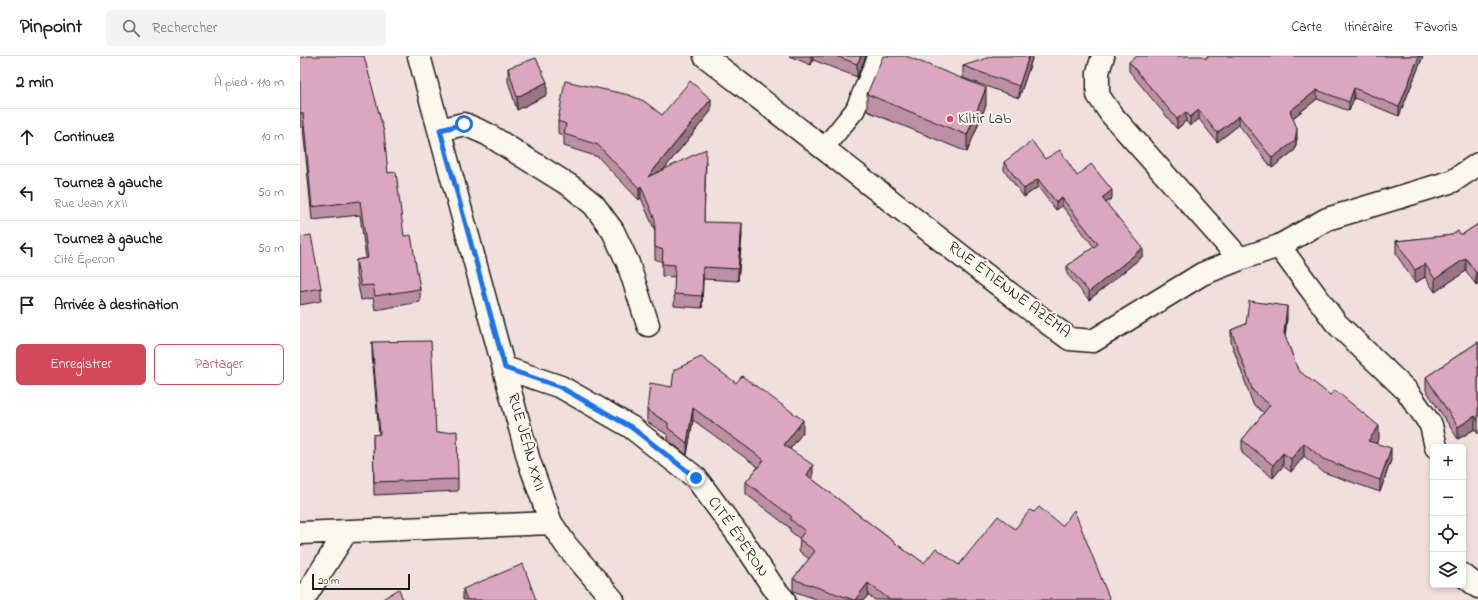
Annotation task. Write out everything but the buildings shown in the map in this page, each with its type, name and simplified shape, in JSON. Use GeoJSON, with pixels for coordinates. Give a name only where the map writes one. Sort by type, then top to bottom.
{"type":"FeatureCollection","features":[{"type":"Feature","properties":{"kind":"street","name":"RUE JEAN XXII"},"geometry":{"type":"LineString","coordinates":[[419,56],[505,368],[529,461],[551,522],[566,546],[613,600]]}},
{"type":"Feature","properties":{"kind":"street","name":"RUE ÉTIENNE AZÉMA"},"geometry":{"type":"LineString","coordinates":[[706,56],[1045,321],[1070,338],[1093,341],[1202,274],[1279,246],[1327,219],[1453,182],[1478,164]]}},
{"type":"Feature","properties":{"kind":"street"},"geometry":{"type":"LineString","coordinates":[[1103,56],[1098,72],[1098,95],[1111,114],[1240,259]]}},
{"type":"Feature","properties":{"kind":"street"},"geometry":{"type":"LineString","coordinates":[[440,130],[464,124],[487,134],[572,187],[594,205],[613,231],[628,263],[648,325]]}},
{"type":"Feature","properties":{"kind":"street"},"geometry":{"type":"LineString","coordinates":[[1279,246],[1336,323],[1407,391],[1431,425],[1435,444]]}},
{"type":"Feature","properties":{"kind":"street","name":"CITÉ ÉPERON"},"geometry":{"type":"LineString","coordinates":[[505,368],[560,387],[631,427],[696,478],[742,540],[773,587],[784,600]]}},
{"type":"Feature","properties":{"kind":"street"},"geometry":{"type":"LineString","coordinates":[[300,533],[551,522]]}},
{"type":"Feature","properties":{"kind":"street"},"geometry":{"type":"LineString","coordinates":[[303,600],[346,532]]}},
{"type":"Feature","properties":{"kind":"street"},"geometry":{"type":"LineString","coordinates":[[1466,577],[1478,587]]}},
{"type":"Feature","properties":{"kind":"lane"},"geometry":{"type":"LineString","coordinates":[[824,148],[855,110],[878,56]]}},
{"type":"Feature","properties":{"kind":"place","name":"Kiltir Lab"},"geometry":{"type":"Point","coordinates":[950,119]}},
{"type":"Feature","properties":{"kind":"route"},"geometry":{"type":"LineString","coordinates":[[464,124],[440,130],[505,368],[560,387],[631,427],[696,478]]}}]}
